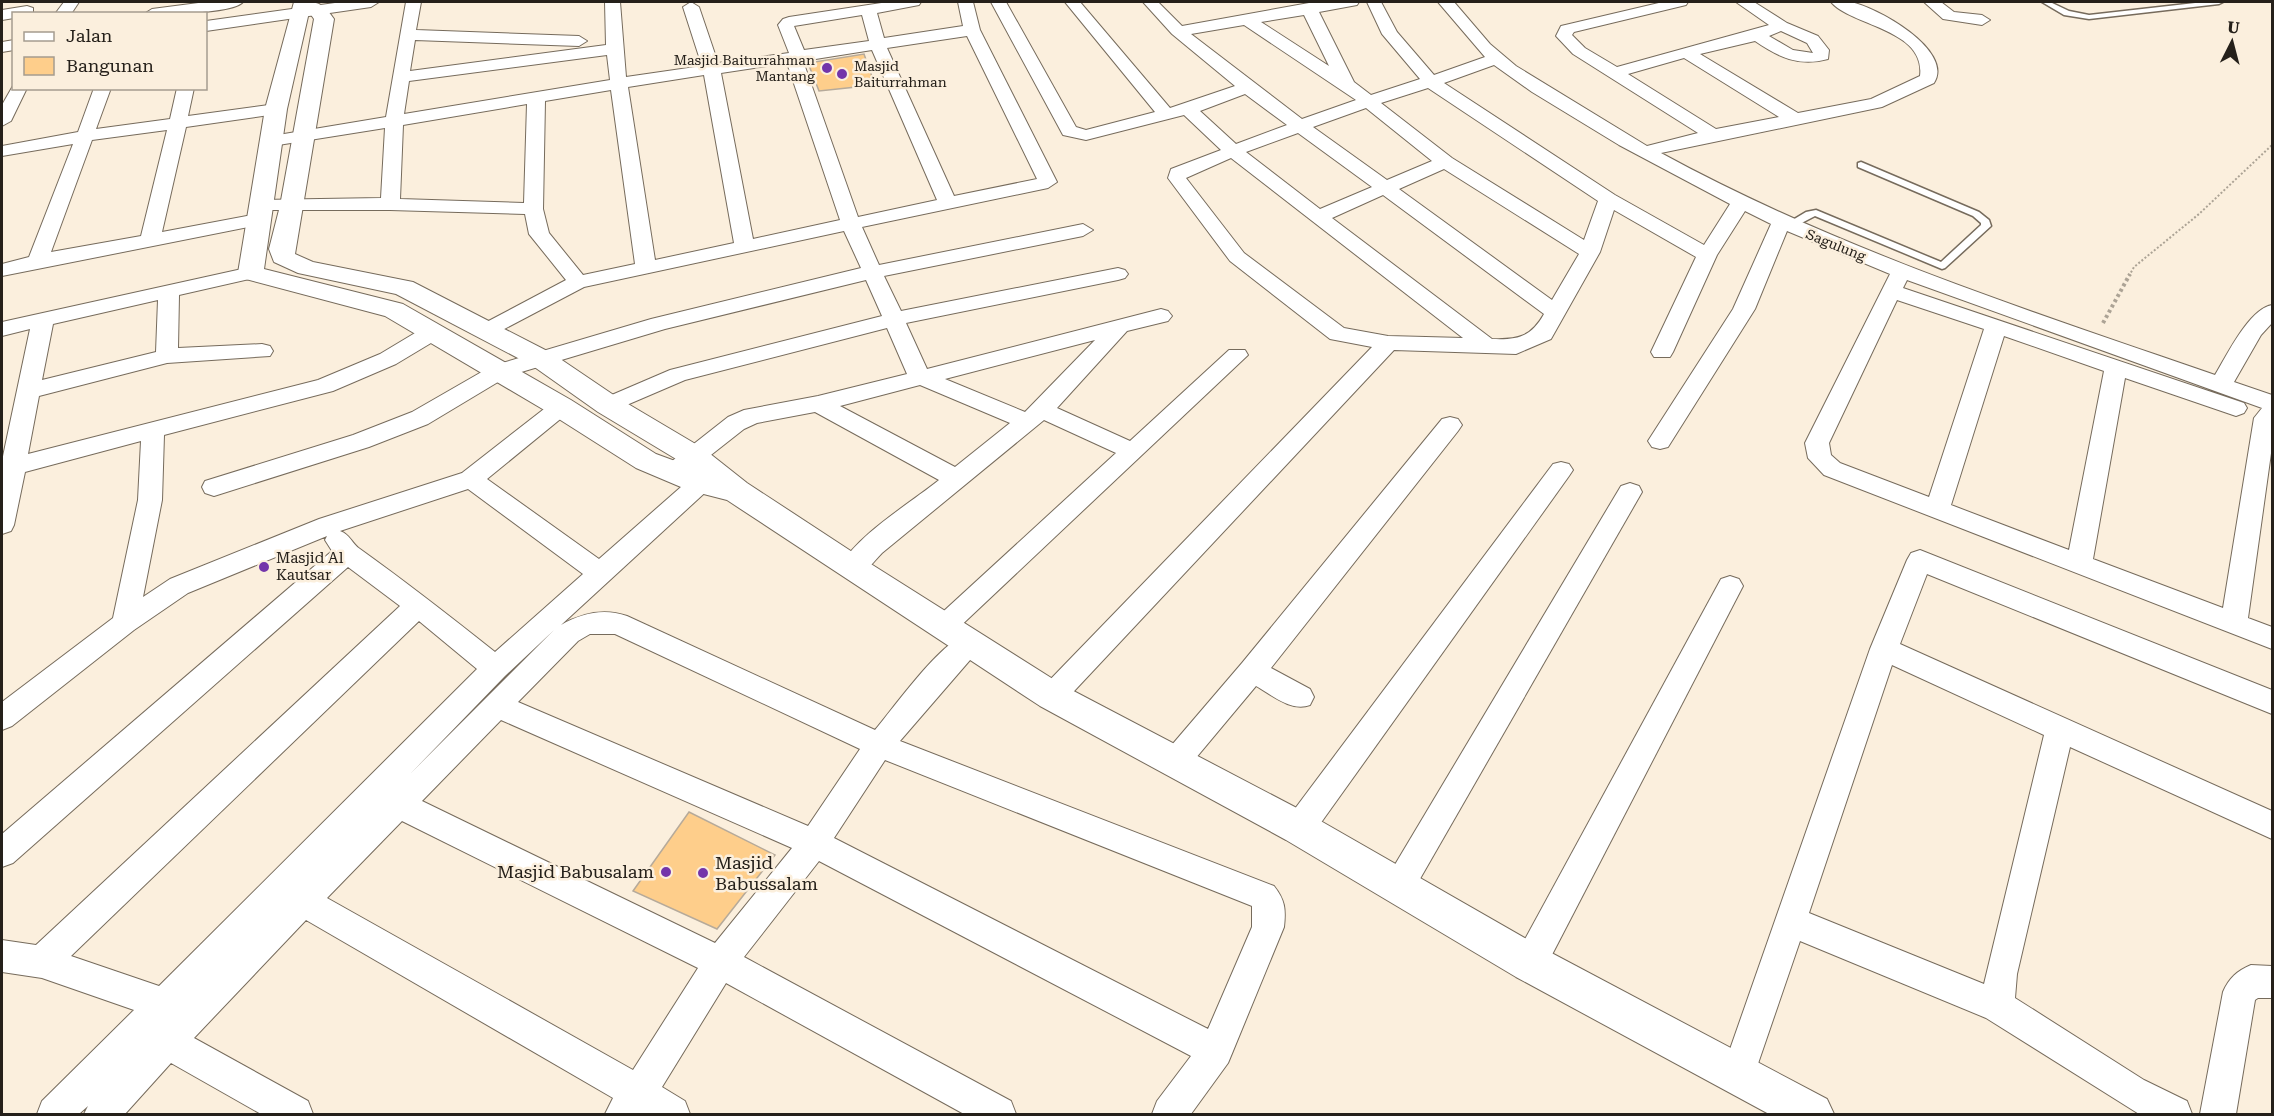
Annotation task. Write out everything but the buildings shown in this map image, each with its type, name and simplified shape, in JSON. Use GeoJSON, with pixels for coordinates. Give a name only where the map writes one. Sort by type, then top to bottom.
{"type":"FeatureCollection","features":[{"type":"Feature","properties":{"kind":"street"},"geometry":{"type":"LineString","coordinates":[[166,12],[235,2]]}},
{"type":"Feature","properties":{"kind":"street"},"geometry":{"type":"LineString","coordinates":[[207,26],[371,2]]}},
{"type":"Feature","properties":{"kind":"street"},"geometry":{"type":"LineString","coordinates":[[390,204],[394,121],[403,77],[413,2]]}},
{"type":"Feature","properties":{"kind":"street"},"geometry":{"type":"LineString","coordinates":[[613,2],[614,46],[646,269]]}},
{"type":"Feature","properties":{"kind":"street"},"geometry":{"type":"LineString","coordinates":[[914,2],[789,22],[786,25],[851,225],[920,377],[1132,451]]}},
{"type":"Feature","properties":{"kind":"street"},"geometry":{"type":"LineString","coordinates":[[489,330],[578,282],[1048,182],[972,30],[966,2]]}},
{"type":"Feature","properties":{"kind":"street"},"geometry":{"type":"LineString","coordinates":[[999,2],[1069,131],[1086,135],[1165,113],[1188,109],[1247,87]]}},
{"type":"Feature","properties":{"kind":"street"},"geometry":{"type":"LineString","coordinates":[[1072,2],[1165,113]]}},
{"type":"Feature","properties":{"kind":"street"},"geometry":{"type":"LineString","coordinates":[[1150,2],[1178,31],[1247,87],[1557,313]]}},
{"type":"Feature","properties":{"kind":"street"},"geometry":{"type":"LineString","coordinates":[[1178,31],[1352,2]]}},
{"type":"Feature","properties":{"kind":"street"},"geometry":{"type":"LineString","coordinates":[[1374,2],[1390,34],[1431,82],[1608,199],[1707,255]]}},
{"type":"Feature","properties":{"kind":"street","name":"Sagulung"},"geometry":{"type":"LineString","coordinates":[[1446,2],[1508,69],[1567,107],[1644,152],[1740,203],[1897,281],[1937,274],[2094,339],[2221,384],[2270,410]]}},
{"type":"Feature","properties":{"kind":"street"},"geometry":{"type":"LineString","coordinates":[[1681,2],[1567,29],[1564,36],[1579,51],[1713,135]]}},
{"type":"Feature","properties":{"kind":"street"},"geometry":{"type":"LineString","coordinates":[[1744,2],[1780,26],[1810,39],[1817,44],[1822,56],[1814,58],[1794,56],[1757,35]]}},
{"type":"Feature","properties":{"kind":"street"},"geometry":{"type":"LineString","coordinates":[[1644,152],[1713,135],[1876,103],[1928,79],[1929,64],[1918,46],[1908,37],[1839,2]]}},
{"type":"Feature","properties":{"kind":"street"},"geometry":{"type":"LineString","coordinates":[[1932,2],[1949,16],[1982,20]]}},
{"type":"Feature","properties":{"kind":"street"},"geometry":{"type":"LineString","coordinates":[[691,6],[712,71],[745,247]]}},
{"type":"Feature","properties":{"kind":"street"},"geometry":{"type":"LineString","coordinates":[[1309,8],[1346,84]]}},
{"type":"Feature","properties":{"kind":"street"},"geometry":{"type":"LineString","coordinates":[[868,10],[878,45],[948,203]]}},
{"type":"Feature","properties":{"kind":"street"},"geometry":{"type":"LineString","coordinates":[[251,273],[276,109],[307,11]]}},
{"type":"Feature","properties":{"kind":"street"},"geometry":{"type":"LineString","coordinates":[[307,11],[303,135],[289,218],[281,249],[284,257],[290,262],[404,288],[489,330],[543,360],[703,475],[1052,696],[1299,828],[1398,888],[1530,963],[1812,1114]]}},
{"type":"Feature","properties":{"kind":"street"},"geometry":{"type":"LineString","coordinates":[[1247,20],[1346,84],[1445,162],[1590,252]]}},
{"type":"Feature","properties":{"kind":"street"},"geometry":{"type":"LineString","coordinates":[[1615,73],[1686,52],[1757,35],[1780,26]]}},
{"type":"Feature","properties":{"kind":"street"},"geometry":{"type":"LineString","coordinates":[[272,141],[620,83],[712,71],[972,30]]}},
{"type":"Feature","properties":{"kind":"street"},"geometry":{"type":"LineString","coordinates":[[408,35],[614,46]]}},
{"type":"Feature","properties":{"kind":"street"},"geometry":{"type":"LineString","coordinates":[[403,77],[614,46]]}},
{"type":"Feature","properties":{"kind":"street"},"geometry":{"type":"LineString","coordinates":[[1686,52],[1797,120]]}},
{"type":"Feature","properties":{"kind":"street"},"geometry":{"type":"LineString","coordinates":[[1497,58],[1233,151],[1177,176],[1238,257],[1338,334],[1388,343],[1516,347],[1543,334],[1590,252],[1608,199]]}},
{"type":"Feature","properties":{"kind":"street"},"geometry":{"type":"LineString","coordinates":[[2,121],[18,90]]}},
{"type":"Feature","properties":{"kind":"street"},"geometry":{"type":"LineString","coordinates":[[38,261],[102,90]]}},
{"type":"Feature","properties":{"kind":"street"},"geometry":{"type":"LineString","coordinates":[[150,241],[186,90]]}},
{"type":"Feature","properties":{"kind":"street"},"geometry":{"type":"LineString","coordinates":[[536,98],[533,209],[539,234],[578,282]]}},
{"type":"Feature","properties":{"kind":"street"},"geometry":{"type":"LineString","coordinates":[[2,151],[85,136],[276,109]]}},
{"type":"Feature","properties":{"kind":"street"},"geometry":{"type":"LineString","coordinates":[[1188,109],[1233,151],[1488,347]]}},
{"type":"Feature","properties":{"kind":"street"},"geometry":{"type":"LineString","coordinates":[[1320,216],[1445,162]]}},
{"type":"Feature","properties":{"kind":"street"},"geometry":{"type":"LineString","coordinates":[[1662,352],[1707,255],[1740,203]]}},
{"type":"Feature","properties":{"kind":"street"},"geometry":{"type":"LineString","coordinates":[[2,270],[38,261],[258,221],[390,204],[533,209]]}},
{"type":"Feature","properties":{"kind":"street"},"geometry":{"type":"LineString","coordinates":[[1660,441],[1744,309],[1785,224]]}},
{"type":"Feature","properties":{"kind":"street"},"geometry":{"type":"LineString","coordinates":[[214,487],[361,441],[420,418],[500,371],[659,324],[872,272],[1083,230]]}},
{"type":"Feature","properties":{"kind":"street"},"geometry":{"type":"LineString","coordinates":[[2,329],[251,273],[394,309],[561,407],[646,461],[703,475]]}},
{"type":"Feature","properties":{"kind":"street"},"geometry":{"type":"LineString","coordinates":[[608,405],[678,375],[894,319],[1118,274]]}},
{"type":"Feature","properties":{"kind":"street"},"geometry":{"type":"LineString","coordinates":[[2234,624],[2270,410],[2116,367],[1996,326],[1897,281],[1817,443],[1820,458],[1832,469],[2234,624],[2272,638]]}},
{"type":"Feature","properties":{"kind":"street"},"geometry":{"type":"LineString","coordinates":[[167,356],[169,292]]}},
{"type":"Feature","properties":{"kind":"street"},"geometry":{"type":"LineString","coordinates":[[2221,384],[2253,331],[2272,311]]}},
{"type":"Feature","properties":{"kind":"street"},"geometry":{"type":"LineString","coordinates":[[55,1114],[495,668],[703,475],[736,423],[752,416],[818,404],[1161,316]]}},
{"type":"Feature","properties":{"kind":"street"},"geometry":{"type":"LineString","coordinates":[[2,525],[6,468],[28,391],[43,320]]}},
{"type":"Feature","properties":{"kind":"street"},"geometry":{"type":"LineString","coordinates":[[852,568],[873,546],[1035,416],[1120,326]]}},
{"type":"Feature","properties":{"kind":"street"},"geometry":{"type":"LineString","coordinates":[[1937,509],[1996,326]]}},
{"type":"Feature","properties":{"kind":"street"},"geometry":{"type":"LineString","coordinates":[[6,468],[351,377],[433,332]]}},
{"type":"Feature","properties":{"kind":"street"},"geometry":{"type":"LineString","coordinates":[[1052,696],[1388,343]]}},
{"type":"Feature","properties":{"kind":"street"},"geometry":{"type":"LineString","coordinates":[[28,391],[167,356],[262,351]]}},
{"type":"Feature","properties":{"kind":"street"},"geometry":{"type":"LineString","coordinates":[[631,1104],[720,962],[814,843],[879,745],[950,662],[956,636],[1132,451],[1237,355]]}},
{"type":"Feature","properties":{"kind":"street"},"geometry":{"type":"LineString","coordinates":[[2079,564],[2116,367]]}},
{"type":"Feature","properties":{"kind":"street"},"geometry":{"type":"LineString","coordinates":[[818,404],[957,479]]}},
{"type":"Feature","properties":{"kind":"street"},"geometry":{"type":"LineString","coordinates":[[2,718],[125,623],[179,586],[328,526],[471,479],[561,407]]}},
{"type":"Feature","properties":{"kind":"street"},"geometry":{"type":"LineString","coordinates":[[1175,762],[1252,671],[1450,425]]}},
{"type":"Feature","properties":{"kind":"street"},"geometry":{"type":"LineString","coordinates":[[125,623],[150,500],[153,431]]}},
{"type":"Feature","properties":{"kind":"street"},"geometry":{"type":"LineString","coordinates":[[1299,828],[1561,470]]}},
{"type":"Feature","properties":{"kind":"street"},"geometry":{"type":"LineString","coordinates":[[471,479],[600,573]]}},
{"type":"Feature","properties":{"kind":"street"},"geometry":{"type":"LineString","coordinates":[[1398,888],[1630,492]]}},
{"type":"Feature","properties":{"kind":"street"},"geometry":{"type":"LineString","coordinates":[[328,526],[347,553],[418,605],[495,668]]}},
{"type":"Feature","properties":{"kind":"street"},"geometry":{"type":"LineString","coordinates":[[2,853],[347,553]]}},
{"type":"Feature","properties":{"kind":"street"},"geometry":{"type":"LineString","coordinates":[[1738,1075],[1884,649],[1920,560],[2272,702]]}},
{"type":"Feature","properties":{"kind":"street"},"geometry":{"type":"LineString","coordinates":[[1530,963],[1730,586]]}},
{"type":"Feature","properties":{"kind":"street"},"geometry":{"type":"LineString","coordinates":[[42,962],[418,605]]}},
{"type":"Feature","properties":{"kind":"street"},"geometry":{"type":"LineString","coordinates":[[102,1114],[167,1042],[303,901],[495,705],[569,633],[586,623],[618,623],[879,745],[1263,896],[1270,906],[1268,927],[1216,1051],[1170,1114]]}},
{"type":"Feature","properties":{"kind":"street"},"geometry":{"type":"LineString","coordinates":[[1884,649],[2272,825]]}},
{"type":"Feature","properties":{"kind":"street"},"geometry":{"type":"LineString","coordinates":[[1252,671],[1300,697]]}},
{"type":"Feature","properties":{"kind":"street"},"geometry":{"type":"LineString","coordinates":[[495,705],[814,843],[1216,1051]]}},
{"type":"Feature","properties":{"kind":"street"},"geometry":{"type":"LineString","coordinates":[[1998,1006],[2001,974],[2060,729]]}},
{"type":"Feature","properties":{"kind":"street"},"geometry":{"type":"LineString","coordinates":[[399,805],[720,962],[998,1114]]}},
{"type":"Feature","properties":{"kind":"street"},"geometry":{"type":"LineString","coordinates":[[303,901],[631,1104],[672,1114]]}},
{"type":"Feature","properties":{"kind":"street"},"geometry":{"type":"LineString","coordinates":[[1790,921],[1998,1006],[2132,1092],[2174,1114]]}},
{"type":"Feature","properties":{"kind":"street"},"geometry":{"type":"LineString","coordinates":[[2,956],[42,962],[164,1004]]}},
{"type":"Feature","properties":{"kind":"street"},"geometry":{"type":"LineString","coordinates":[[2218,1114],[2240,992],[2251,981],[2272,982]]}},
{"type":"Feature","properties":{"kind":"street"},"geometry":{"type":"LineString","coordinates":[[167,1042],[295,1114]]}},
{"type":"Feature","properties":{"kind":"lane"},"geometry":{"type":"LineString","coordinates":[[2045,2],[2067,14],[2089,16],[2219,2]]}},
{"type":"Feature","properties":{"kind":"lane"},"geometry":{"type":"LineString","coordinates":[[2170,2],[2181,7]]}},
{"type":"Feature","properties":{"kind":"lane"},"geometry":{"type":"LineString","coordinates":[[1785,224],[1816,213],[1937,274],[1986,226],[1986,222],[1976,214],[1861,165]]}},
{"type":"Feature","properties":{"kind":"path"},"geometry":{"type":"LineString","coordinates":[[2094,339],[2134,267],[2199,214],[2272,145]]}},
{"type":"Feature","properties":{"kind":"place","name":"Masjid Baiturrahman Mantang"},"geometry":{"type":"Point","coordinates":[827,68]}},
{"type":"Feature","properties":{"kind":"place","name":"Masjid Baiturrahman"},"geometry":{"type":"Point","coordinates":[842,74]}},
{"type":"Feature","properties":{"kind":"place","name":"Masjid Al Kautsar"},"geometry":{"type":"Point","coordinates":[264,567]}},
{"type":"Feature","properties":{"kind":"place","name":"Masjid Babusalam"},"geometry":{"type":"Point","coordinates":[666,872]}},
{"type":"Feature","properties":{"kind":"place","name":"Masjid Babussalam"},"geometry":{"type":"Point","coordinates":[703,873]}}]}
